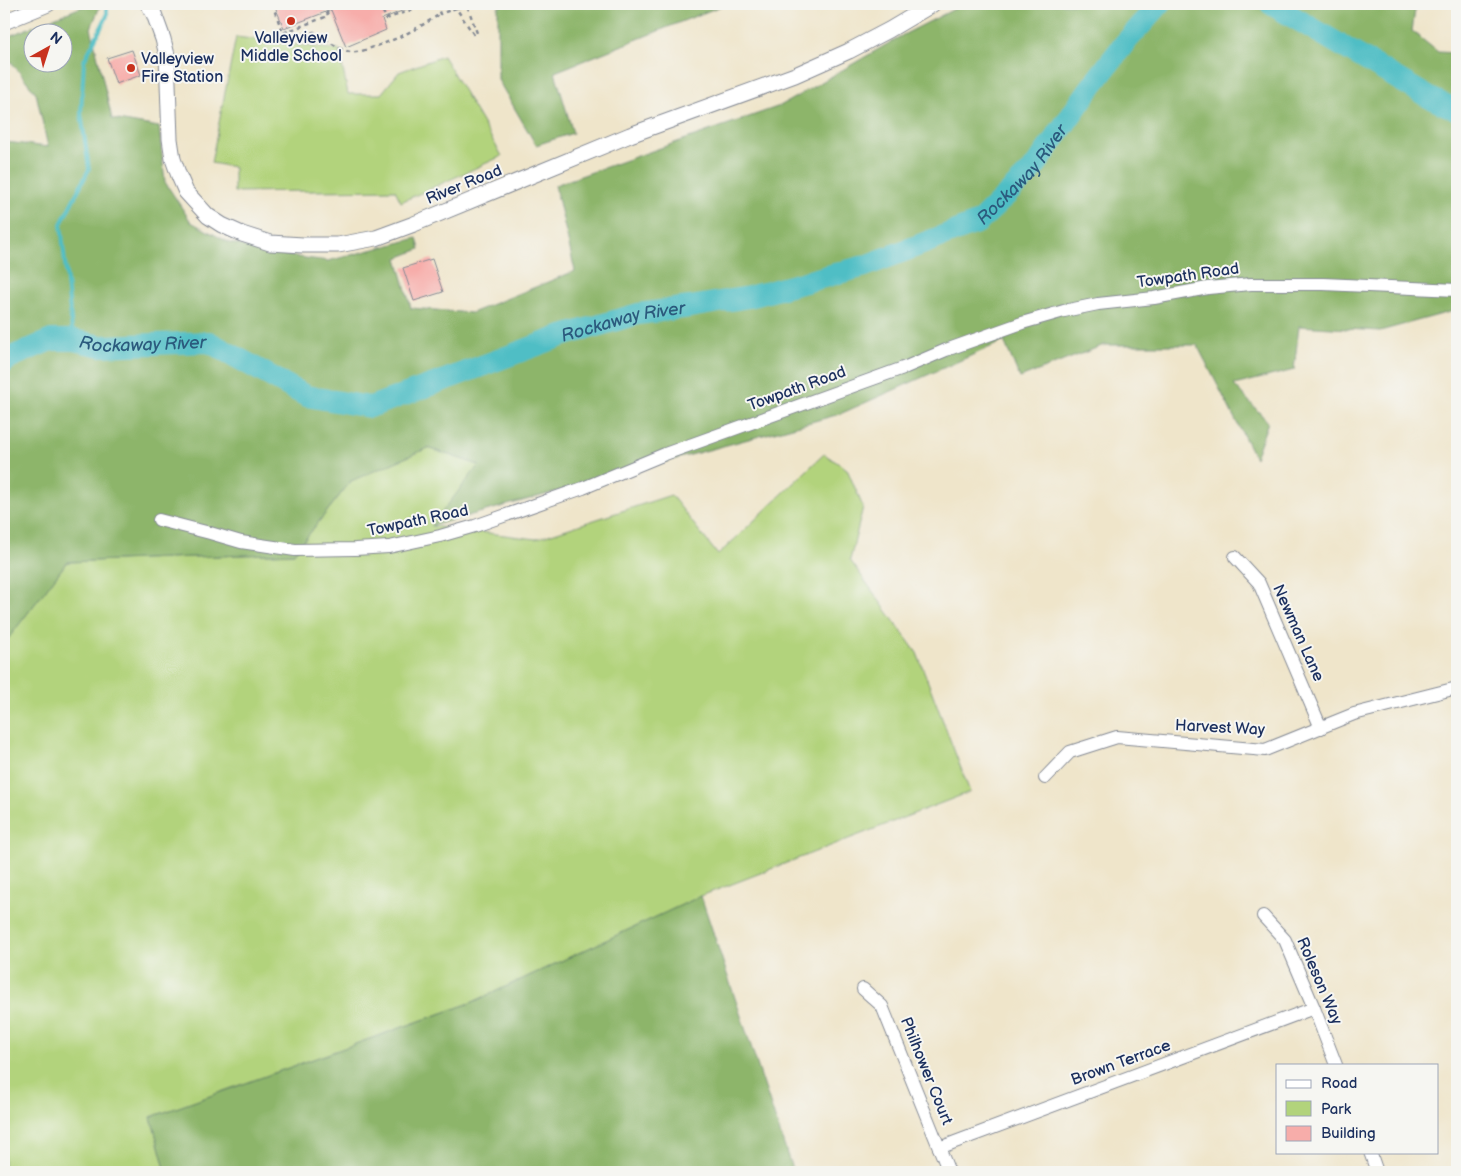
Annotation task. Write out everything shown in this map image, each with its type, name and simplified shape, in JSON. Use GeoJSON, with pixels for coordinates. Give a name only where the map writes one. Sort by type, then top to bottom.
{"type":"FeatureCollection","features":[{"type":"Feature","properties":{"kind":"street"},"geometry":{"type":"LineString","coordinates":[[4,22],[48,4]]}},
{"type":"Feature","properties":{"kind":"street","name":"River Road"},"geometry":{"type":"LineString","coordinates":[[148,4],[154,14],[163,39],[166,55],[170,139],[173,159],[178,176],[186,192],[208,216],[242,234],[270,243],[338,246],[376,238],[404,228],[630,134],[794,76],[849,51],[933,4]]}},
{"type":"Feature","properties":{"kind":"street","name":"Towpath Road"},"geometry":{"type":"LineString","coordinates":[[159,520],[241,542],[295,550],[355,549],[389,546],[440,536],[475,526],[583,488],[665,454],[906,367],[946,350],[1064,311],[1098,304],[1154,298],[1208,288],[1251,284],[1324,284],[1457,290]]}},
{"type":"Feature","properties":{"kind":"street","name":"Newman Lane"},"geometry":{"type":"LineString","coordinates":[[1235,557],[1259,584],[1321,728]]}},
{"type":"Feature","properties":{"kind":"street","name":"Harvest Way"},"geometry":{"type":"LineString","coordinates":[[1045,778],[1070,752],[1117,737],[1264,750],[1354,714],[1457,688]]}},
{"type":"Feature","properties":{"kind":"street","name":"Roleson Way"},"geometry":{"type":"LineString","coordinates":[[1263,916],[1285,940],[1336,1064]]}},
{"type":"Feature","properties":{"kind":"street","name":"Philhower Court"},"geometry":{"type":"LineString","coordinates":[[863,989],[882,1006],[949,1172]]}},
{"type":"Feature","properties":{"kind":"street","name":"Brown Terrace"},"geometry":{"type":"LineString","coordinates":[[939,1148],[1314,1008]]}},
{"type":"Feature","properties":{"kind":"street"},"geometry":{"type":"LineString","coordinates":[[1371,1154],[1377,1172]]}},
{"type":"Feature","properties":{"kind":"path"},"geometry":{"type":"LineString","coordinates":[[272,4],[284,37],[314,32],[336,46],[350,52],[360,51],[395,40],[419,28],[440,14],[456,8],[468,4],[477,33],[474,35],[456,8]]}},
{"type":"Feature","properties":{"kind":"path"},"geometry":{"type":"LineString","coordinates":[[316,7],[324,4]]}},
{"type":"Feature","properties":{"kind":"path"},"geometry":{"type":"LineString","coordinates":[[283,33],[328,16],[326,8],[337,4]]}},
{"type":"Feature","properties":{"kind":"path"},"geometry":{"type":"LineString","coordinates":[[380,4],[386,19],[428,4]]}},
{"type":"Feature","properties":{"kind":"path"},"geometry":{"type":"LineString","coordinates":[[436,4],[440,14]]}},
{"type":"Feature","properties":{"kind":"green space"},"geometry":{"type":"Polygon","coordinates":[[[89,4],[101,4],[91,28],[112,119],[159,127],[165,182],[191,222],[230,243],[290,256],[328,261],[417,238],[420,249],[397,258],[411,308],[471,313],[575,271],[555,185],[780,106],[903,35],[964,4],[1416,4],[1412,31],[1438,52],[1457,53],[1457,310],[1380,331],[1299,326],[1294,370],[1234,385],[1268,422],[1255,458],[1197,345],[1104,345],[1020,378],[1004,341],[840,414],[431,526],[479,465],[428,448],[351,481],[294,553],[67,562],[4,644],[4,145],[6,142],[48,147],[36,93],[4,53],[4,38],[22,31],[22,72],[72,72],[72,22],[44,22],[89,4]]]}},
{"type":"Feature","properties":{"kind":"green space"},"geometry":{"type":"Polygon","coordinates":[[[504,4],[726,4],[555,72],[573,133],[536,145],[498,80],[498,7],[504,4]]]}},
{"type":"Feature","properties":{"kind":"green space"},"geometry":{"type":"Polygon","coordinates":[[[236,37],[339,50],[348,94],[381,94],[399,72],[443,56],[502,156],[401,202],[395,190],[234,192],[234,167],[211,163],[236,37]]]}},
{"type":"Feature","properties":{"kind":"green space"},"geometry":{"type":"Polygon","coordinates":[[[428,448],[479,465],[432,526],[536,539],[671,495],[718,555],[824,454],[847,469],[863,507],[850,560],[917,653],[970,792],[701,896],[473,1002],[151,1117],[166,1172],[4,1172],[4,644],[67,562],[294,553],[352,480],[428,448]]]}},
{"type":"Feature","properties":{"kind":"green space"},"geometry":{"type":"Polygon","coordinates":[[[701,896],[793,1172],[166,1172],[151,1117],[473,1002],[701,896]]]}},
{"type":"Feature","properties":{"kind":"building"},"geometry":{"type":"Polygon","coordinates":[[[274,4],[419,4],[382,19],[386,30],[346,47],[331,10],[284,28],[274,4]]]}},
{"type":"Feature","properties":{"kind":"building"},"geometry":{"type":"Polygon","coordinates":[[[132,50],[141,75],[116,84],[107,58],[132,50]]]}},
{"type":"Feature","properties":{"kind":"building"},"geometry":{"type":"Polygon","coordinates":[[[432,259],[443,292],[414,301],[403,268],[432,259]]]}},
{"type":"Feature","properties":{"kind":"waterway"},"geometry":{"type":"LineString","coordinates":[[73,340],[61,224],[89,169],[81,113],[84,61],[107,16],[107,4]]}},
{"type":"Feature","properties":{"kind":"waterway","name":"Rockaway River"},"geometry":{"type":"LineString","coordinates":[[4,363],[9,358],[51,340],[73,340],[101,346],[209,342],[306,396],[370,407],[559,337],[638,314],[749,297],[865,266],[979,222],[1034,168],[1088,91],[1124,44],[1160,4]]}},
{"type":"Feature","properties":{"kind":"waterway","name":"Rockaway River"},"geometry":{"type":"LineString","coordinates":[[1271,4],[1430,98],[1457,110]]}},
{"type":"Feature","properties":{"kind":"place","name":"Valleyview Middle School"},"geometry":{"type":"Point","coordinates":[291,21]}},
{"type":"Feature","properties":{"kind":"place","name":"Valleyview Fire Station"},"geometry":{"type":"Point","coordinates":[131,68]}}]}
